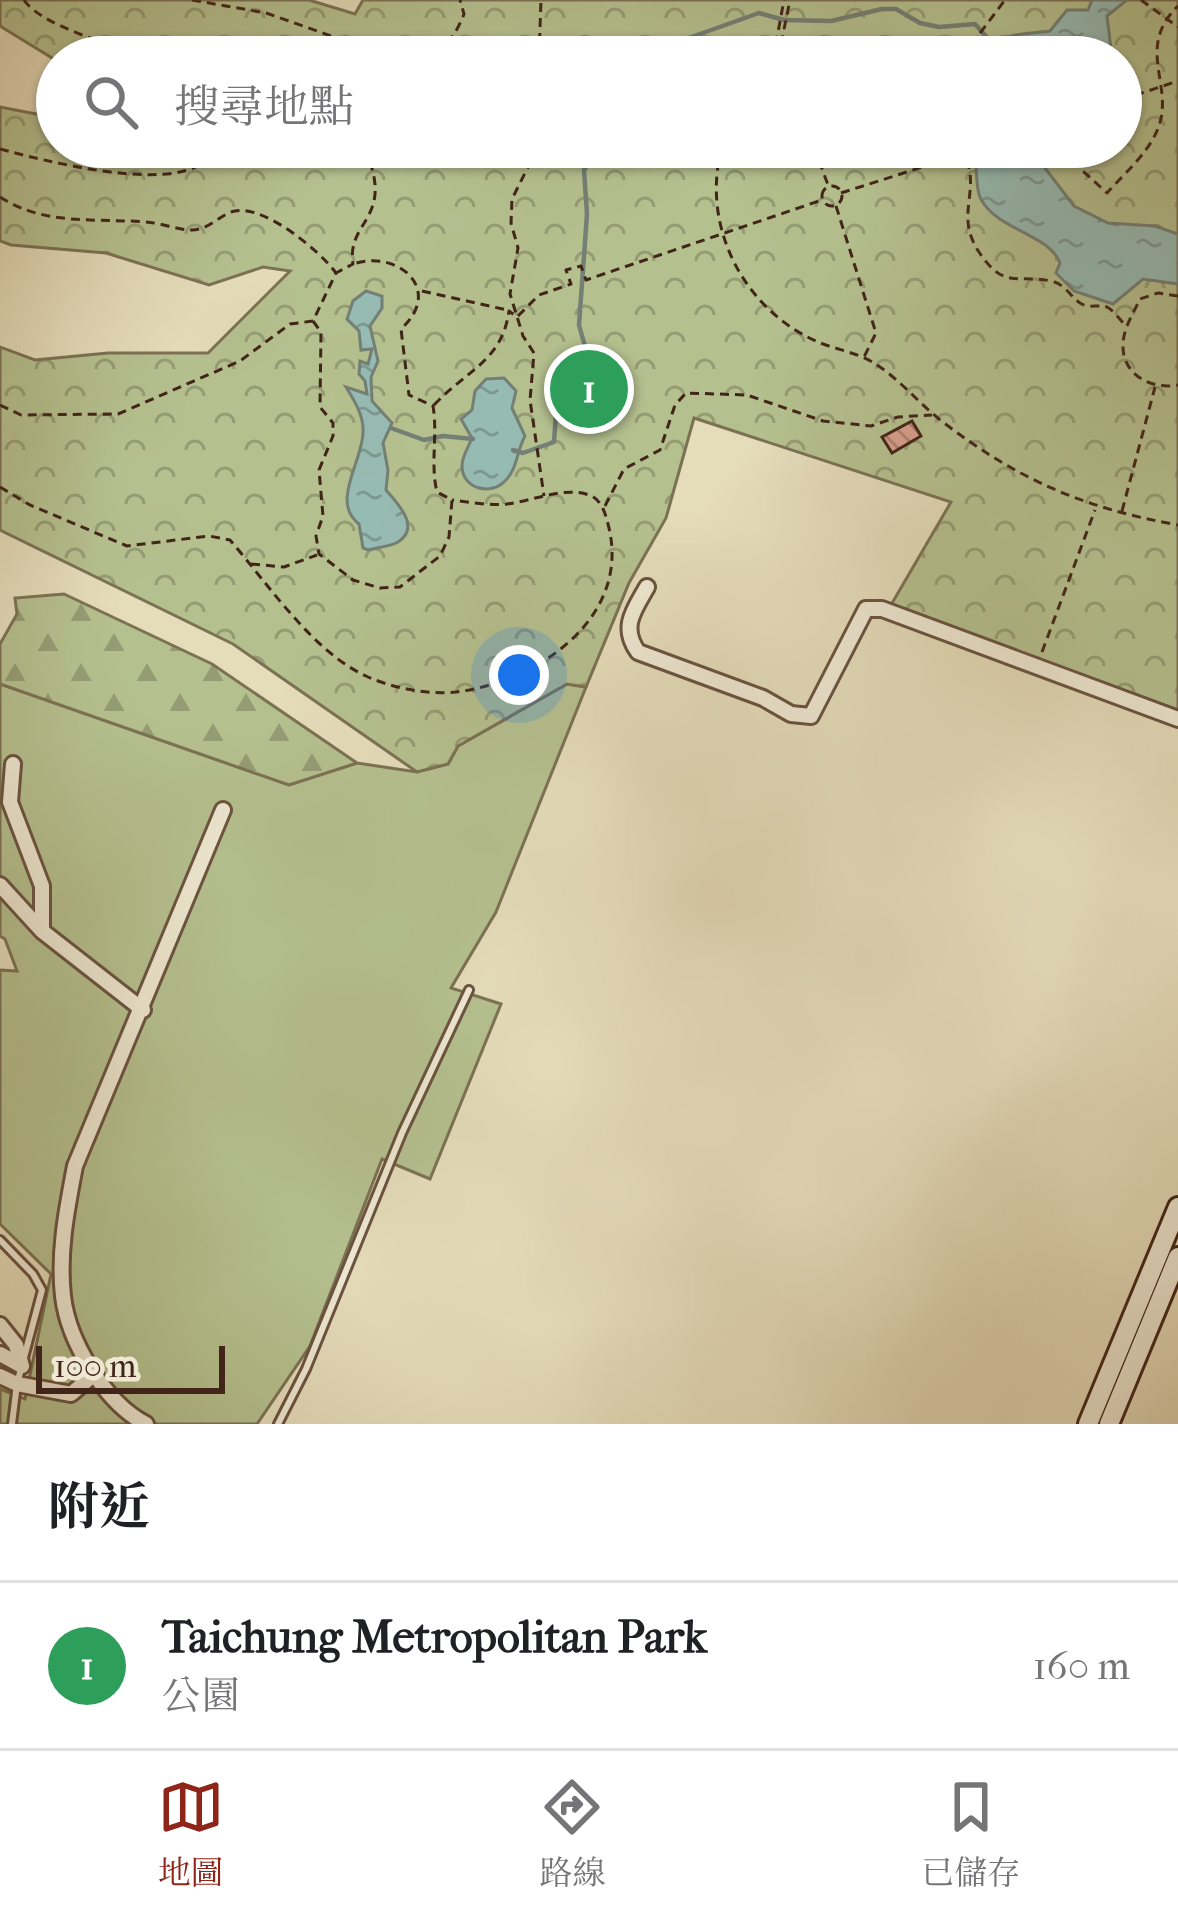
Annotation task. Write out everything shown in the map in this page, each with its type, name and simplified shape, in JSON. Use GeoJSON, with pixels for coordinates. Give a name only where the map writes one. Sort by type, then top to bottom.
{"type":"FeatureCollection","features":[{"type":"Feature","properties":{"kind":"street"},"geometry":{"type":"LineString","coordinates":[[647,586],[628,620],[631,642],[638,652],[763,698],[791,714],[811,716],[866,609],[882,609],[1178,719]]}},
{"type":"Feature","properties":{"kind":"street"},"geometry":{"type":"LineString","coordinates":[[14,764],[10,802],[42,886],[42,931]]}},
{"type":"Feature","properties":{"kind":"street"},"geometry":{"type":"LineString","coordinates":[[146,1424],[92,1376],[63,1299],[64,1221],[74,1166],[223,810]]}},
{"type":"Feature","properties":{"kind":"street"},"geometry":{"type":"LineString","coordinates":[[0,886],[42,931],[142,1010]]}},
{"type":"Feature","properties":{"kind":"street"},"geometry":{"type":"LineString","coordinates":[[1088,1424],[1178,1207]]}},
{"type":"Feature","properties":{"kind":"street"},"geometry":{"type":"LineString","coordinates":[[1108,1424],[1178,1257]]}},
{"type":"Feature","properties":{"kind":"street"},"geometry":{"type":"LineString","coordinates":[[0,1325],[16,1345],[22,1366]]}},
{"type":"Feature","properties":{"kind":"street"},"geometry":{"type":"LineString","coordinates":[[0,1354],[22,1366]]}},
{"type":"Feature","properties":{"kind":"street"},"geometry":{"type":"LineString","coordinates":[[0,1376],[71,1394],[92,1376]]}},
{"type":"Feature","properties":{"kind":"lane"},"geometry":{"type":"LineString","coordinates":[[278,1424],[306,1369],[402,1133],[469,990]]}},
{"type":"Feature","properties":{"kind":"lane"},"geometry":{"type":"LineString","coordinates":[[0,1240],[42,1290],[17,1384],[12,1424]]}},
{"type":"Feature","properties":{"kind":"path"},"geometry":{"type":"LineString","coordinates":[[24,0],[48,21],[88,36]]}},
{"type":"Feature","properties":{"kind":"path"},"geometry":{"type":"LineString","coordinates":[[192,0],[266,14],[330,36]]}},
{"type":"Feature","properties":{"kind":"path"},"geometry":{"type":"LineString","coordinates":[[456,36],[464,14],[460,0]]}},
{"type":"Feature","properties":{"kind":"path"},"geometry":{"type":"LineString","coordinates":[[540,36],[541,0]]}},
{"type":"Feature","properties":{"kind":"path"},"geometry":{"type":"LineString","coordinates":[[777,36],[780,10],[787,0]]}},
{"type":"Feature","properties":{"kind":"path"},"geometry":{"type":"LineString","coordinates":[[785,36],[787,0]]}},
{"type":"Feature","properties":{"kind":"path"},"geometry":{"type":"LineString","coordinates":[[978,36],[1005,0]]}},
{"type":"Feature","properties":{"kind":"path"},"geometry":{"type":"LineString","coordinates":[[1141,0],[1178,27]]}},
{"type":"Feature","properties":{"kind":"path"},"geometry":{"type":"LineString","coordinates":[[1142,150],[1157,132],[1163,104],[1155,54],[1166,18],[1178,6]]}},
{"type":"Feature","properties":{"kind":"path"},"geometry":{"type":"LineString","coordinates":[[1142,93],[1178,81]]}},
{"type":"Feature","properties":{"kind":"path"},"geometry":{"type":"LineString","coordinates":[[0,149],[36,158]]}},
{"type":"Feature","properties":{"kind":"path"},"geometry":{"type":"LineString","coordinates":[[73,168],[177,173],[189,168]]}},
{"type":"Feature","properties":{"kind":"path"},"geometry":{"type":"LineString","coordinates":[[353,264],[352,252],[374,211],[378,190],[374,168]]}},
{"type":"Feature","properties":{"kind":"path"},"geometry":{"type":"LineString","coordinates":[[528,168],[512,199],[511,223],[518,248],[510,294],[534,353],[530,400],[544,498]]}},
{"type":"Feature","properties":{"kind":"path"},"geometry":{"type":"LineString","coordinates":[[719,168],[721,233],[752,294],[780,321],[816,342],[874,362],[934,415],[992,457],[1096,508],[1178,525]]}},
{"type":"Feature","properties":{"kind":"path"},"geometry":{"type":"LineString","coordinates":[[822,168],[829,186],[842,193],[920,168]]}},
{"type":"Feature","properties":{"kind":"path"},"geometry":{"type":"LineString","coordinates":[[969,168],[973,180],[967,209],[970,237],[992,268],[1008,279],[1057,282],[1079,302],[1107,307],[1127,327]]}},
{"type":"Feature","properties":{"kind":"path"},"geometry":{"type":"LineString","coordinates":[[1080,168],[1107,193],[1127,168]]}},
{"type":"Feature","properties":{"kind":"path"},"geometry":{"type":"LineString","coordinates":[[822,200],[829,186]]}},
{"type":"Feature","properties":{"kind":"path"},"geometry":{"type":"LineString","coordinates":[[842,193],[836,206],[877,333],[863,358]]}},
{"type":"Feature","properties":{"kind":"path"},"geometry":{"type":"LineString","coordinates":[[0,197],[47,218],[139,221],[191,230],[235,211],[261,214],[323,254],[336,273]]}},
{"type":"Feature","properties":{"kind":"path"},"geometry":{"type":"LineString","coordinates":[[517,317],[538,295],[571,284],[566,270],[581,266],[586,280],[822,200],[836,206]]}},
{"type":"Feature","properties":{"kind":"path"},"geometry":{"type":"LineString","coordinates":[[313,321],[336,273],[353,264],[364,260],[393,266],[413,278],[421,291],[421,304],[401,329],[400,348],[409,395],[433,406]]}},
{"type":"Feature","properties":{"kind":"path"},"geometry":{"type":"LineString","coordinates":[[421,291],[509,311],[517,317]]}},
{"type":"Feature","properties":{"kind":"path"},"geometry":{"type":"LineString","coordinates":[[1178,296],[1158,293],[1140,299],[1122,342],[1124,356],[1141,379],[1156,386],[1178,385]]}},
{"type":"Feature","properties":{"kind":"path"},"geometry":{"type":"LineString","coordinates":[[433,406],[459,378],[497,350],[509,311]]}},
{"type":"Feature","properties":{"kind":"path"},"geometry":{"type":"LineString","coordinates":[[0,406],[21,415],[118,414],[240,361],[290,324],[313,321]]}},
{"type":"Feature","properties":{"kind":"path"},"geometry":{"type":"LineString","coordinates":[[313,321],[321,332],[320,406],[333,423],[333,436],[319,470],[323,516],[316,536],[319,554],[353,580],[380,588],[400,587],[440,556],[449,537],[452,500]]}},
{"type":"Feature","properties":{"kind":"path"},"geometry":{"type":"LineString","coordinates":[[1121,515],[1156,386]]}},
{"type":"Feature","properties":{"kind":"path"},"geometry":{"type":"LineString","coordinates":[[604,508],[624,470],[660,450],[674,405],[686,393],[747,395],[823,421],[871,426],[898,417],[934,415]]}},
{"type":"Feature","properties":{"kind":"path"},"geometry":{"type":"LineString","coordinates":[[0,487],[30,505],[127,546],[209,536],[230,540],[328,652],[365,676],[409,690],[453,692],[496,683],[556,653],[592,622],[606,589],[612,537],[604,508],[591,495],[565,492],[503,505],[452,500],[437,492],[433,406]]}},
{"type":"Feature","properties":{"kind":"path"},"geometry":{"type":"LineString","coordinates":[[1037,668],[1096,508]]}},
{"type":"Feature","properties":{"kind":"path"},"geometry":{"type":"LineString","coordinates":[[250,564],[284,567],[319,554]]}},
{"type":"Feature","properties":{"kind":"green space"},"geometry":{"type":"Polygon","coordinates":[[[0,0],[309,0],[355,14],[363,0],[1178,0],[1178,714],[891,605],[951,502],[694,418],[666,518],[629,583],[586,687],[567,684],[458,746],[448,764],[417,772],[233,644],[0,530],[0,347],[35,360],[108,353],[208,353],[290,271],[263,267],[209,285],[106,253],[0,241],[0,107],[36,114],[36,168],[1142,168],[1142,36],[36,36],[36,48],[0,26],[0,0]]]}},
{"type":"Feature","properties":{"kind":"green space"},"geometry":{"type":"Polygon","coordinates":[[[64,594],[212,664],[357,763],[289,785],[0,684],[0,644],[17,614],[15,598],[64,594]]]}},
{"type":"Feature","properties":{"kind":"green space"},"geometry":{"type":"Polygon","coordinates":[[[0,684],[289,785],[357,763],[417,772],[448,764],[458,746],[567,684],[586,687],[496,912],[451,988],[501,1004],[430,1179],[382,1159],[310,1346],[257,1424],[0,1424],[0,1389],[25,1399],[51,1274],[0,1224],[0,970],[17,971],[0,936],[0,684]]]}},
{"type":"Feature","properties":{"kind":"water"},"geometry":{"type":"Polygon","coordinates":[[[1092,0],[1127,0],[1107,16],[1109,36],[1012,36],[1050,31],[1067,10],[1088,10],[1092,0]]]}},
{"type":"Feature","properties":{"kind":"water"},"geometry":{"type":"Polygon","coordinates":[[[976,168],[1045,168],[1074,206],[1108,223],[1155,226],[1178,234],[1178,284],[1143,279],[1113,304],[1074,291],[1056,273],[1060,263],[1054,254],[992,213],[978,191],[976,168]]]}},
{"type":"Feature","properties":{"kind":"water"},"geometry":{"type":"Polygon","coordinates":[[[366,291],[382,296],[382,308],[370,326],[378,361],[371,377],[372,401],[392,423],[383,443],[386,490],[405,515],[408,529],[398,542],[368,550],[363,548],[359,524],[347,504],[363,432],[346,387],[367,394],[359,374],[360,361],[368,364],[372,349],[361,350],[359,331],[347,319],[353,301],[366,291]]]}},
{"type":"Feature","properties":{"kind":"water"},"geometry":{"type":"Polygon","coordinates":[[[504,378],[516,391],[512,408],[525,436],[505,481],[478,488],[463,474],[463,459],[472,438],[461,419],[472,410],[475,391],[486,379],[504,378]]]}},
{"type":"Feature","properties":{"kind":"building"},"geometry":{"type":"Polygon","coordinates":[[[912,421],[921,436],[892,453],[882,437],[912,421]]]}},
{"type":"Feature","properties":{"kind":"waterway"},"geometry":{"type":"LineString","coordinates":[[694,36],[759,13],[784,20],[831,21],[882,9],[896,9],[920,23],[939,27],[975,24],[986,36]]}},
{"type":"Feature","properties":{"kind":"waterway"},"geometry":{"type":"LineString","coordinates":[[513,450],[523,453],[554,442],[556,413],[580,375],[586,350],[579,325],[587,214],[585,168]]}},
{"type":"Feature","properties":{"kind":"waterway"},"geometry":{"type":"LineString","coordinates":[[391,428],[424,440],[443,436],[473,439]]}},
{"type":"Feature","properties":{"kind":"place","name":"Taichung Metropolitan Park"},"geometry":{"type":"Point","coordinates":[589,389]}}]}
